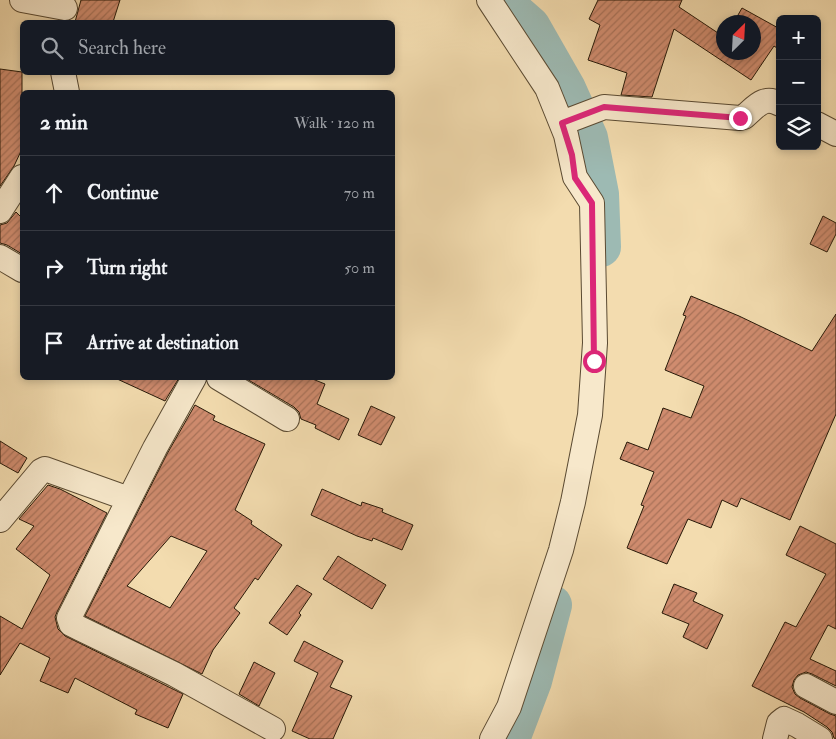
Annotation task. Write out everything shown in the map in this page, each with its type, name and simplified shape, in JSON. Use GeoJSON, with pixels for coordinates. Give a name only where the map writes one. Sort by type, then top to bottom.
{"type":"FeatureCollection","features":[{"type":"Feature","properties":{"kind":"street"},"geometry":{"type":"LineString","coordinates":[[22,0],[64,10]]}},
{"type":"Feature","properties":{"kind":"street"},"geometry":{"type":"LineString","coordinates":[[489,0],[547,88],[562,123],[572,155],[575,178],[592,203],[595,343],[592,396],[573,502],[561,550],[509,708],[492,739]]}},
{"type":"Feature","properties":{"kind":"street"},"geometry":{"type":"LineString","coordinates":[[64,75],[67,90]]}},
{"type":"Feature","properties":{"kind":"street"},"geometry":{"type":"LineString","coordinates":[[562,123],[604,107],[741,118],[764,101],[773,100],[776,102]]}},
{"type":"Feature","properties":{"kind":"street"},"geometry":{"type":"LineString","coordinates":[[821,126],[836,134]]}},
{"type":"Feature","properties":{"kind":"street"},"geometry":{"type":"LineString","coordinates":[[0,211],[20,180]]}},
{"type":"Feature","properties":{"kind":"street"},"geometry":{"type":"LineString","coordinates":[[0,256],[20,269]]}},
{"type":"Feature","properties":{"kind":"street"},"geometry":{"type":"LineString","coordinates":[[193,380],[129,499],[69,618],[70,622],[88,633],[174,674],[273,729]]}},
{"type":"Feature","properties":{"kind":"street"},"geometry":{"type":"LineString","coordinates":[[222,380],[287,419]]}},
{"type":"Feature","properties":{"kind":"street"},"geometry":{"type":"LineString","coordinates":[[0,520],[41,471],[45,469],[129,499]]}},
{"type":"Feature","properties":{"kind":"street"},"geometry":{"type":"LineString","coordinates":[[806,686],[836,702]]}},
{"type":"Feature","properties":{"kind":"street"},"geometry":{"type":"LineString","coordinates":[[775,739],[779,723],[784,719],[820,739]]}},
{"type":"Feature","properties":{"kind":"building"},"geometry":{"type":"Polygon","coordinates":[[[81,0],[120,0],[114,20],[76,20],[81,0]]]}},
{"type":"Feature","properties":{"kind":"building"},"geometry":{"type":"Polygon","coordinates":[[[598,0],[682,0],[679,7],[716,32],[716,57],[674,29],[652,97],[621,95],[627,73],[588,60],[600,25],[589,19],[598,0]]]}},
{"type":"Feature","properties":{"kind":"building"},"geometry":{"type":"Polygon","coordinates":[[[742,8],[755,15],[738,15],[742,8]]]}},
{"type":"Feature","properties":{"kind":"building"},"geometry":{"type":"Polygon","coordinates":[[[761,18],[776,27],[776,47],[774,46],[751,80],[721,60],[761,60],[761,18]]]}},
{"type":"Feature","properties":{"kind":"building"},"geometry":{"type":"Polygon","coordinates":[[[0,69],[20,72],[20,75],[22,75],[22,90],[20,90],[20,153],[14,166],[0,186],[0,69]]]}},
{"type":"Feature","properties":{"kind":"building"},"geometry":{"type":"Polygon","coordinates":[[[16,212],[20,216],[20,253],[0,243],[0,225],[7,223],[16,212]]]}},
{"type":"Feature","properties":{"kind":"building"},"geometry":{"type":"Polygon","coordinates":[[[823,216],[836,223],[836,234],[827,252],[810,244],[823,216]]]}},
{"type":"Feature","properties":{"kind":"building"},"geometry":{"type":"Polygon","coordinates":[[[691,296],[739,316],[812,351],[836,314],[836,414],[790,520],[741,498],[737,507],[722,500],[711,528],[688,519],[667,564],[627,548],[644,506],[641,505],[654,472],[620,459],[627,442],[648,450],[663,408],[691,418],[704,386],[665,370],[686,316],[683,315],[691,296]]]}},
{"type":"Feature","properties":{"kind":"building"},"geometry":{"type":"Polygon","coordinates":[[[119,380],[178,380],[165,401],[119,380]]]}},
{"type":"Feature","properties":{"kind":"building"},"geometry":{"type":"Polygon","coordinates":[[[248,380],[315,380],[325,384],[317,404],[349,419],[339,440],[315,428],[316,425],[301,419],[299,412],[294,407],[248,380]]]}},
{"type":"Feature","properties":{"kind":"building"},"geometry":{"type":"Polygon","coordinates":[[[195,405],[215,416],[213,420],[265,444],[235,510],[252,521],[251,524],[282,545],[258,580],[255,578],[234,608],[240,613],[213,650],[202,674],[85,616],[167,454],[195,405]],[[171,536],[127,586],[170,608],[207,551],[171,536]]]}},
{"type":"Feature","properties":{"kind":"building"},"geometry":{"type":"Polygon","coordinates":[[[371,406],[395,417],[381,445],[358,435],[371,406]]]}},
{"type":"Feature","properties":{"kind":"building"},"geometry":{"type":"Polygon","coordinates":[[[0,441],[27,458],[18,473],[0,463],[0,441]]]}},
{"type":"Feature","properties":{"kind":"building"},"geometry":{"type":"Polygon","coordinates":[[[48,485],[60,489],[107,513],[57,612],[55,617],[58,629],[65,636],[183,694],[168,728],[135,714],[137,710],[75,678],[68,693],[40,681],[50,658],[20,643],[0,675],[0,616],[22,629],[50,575],[16,549],[34,526],[19,519],[48,485]]]}},
{"type":"Feature","properties":{"kind":"building"},"geometry":{"type":"Polygon","coordinates":[[[322,489],[361,506],[362,502],[383,509],[382,512],[413,525],[402,550],[373,538],[372,541],[357,536],[311,515],[322,489]]]}},
{"type":"Feature","properties":{"kind":"building"},"geometry":{"type":"Polygon","coordinates":[[[800,526],[836,544],[836,629],[828,625],[810,659],[836,671],[836,686],[806,672],[798,675],[792,687],[795,694],[800,698],[836,716],[836,739],[827,727],[804,712],[752,686],[785,622],[796,627],[826,574],[786,555],[800,526]]]}},
{"type":"Feature","properties":{"kind":"building"},"geometry":{"type":"Polygon","coordinates":[[[338,556],[386,585],[372,609],[323,579],[338,556]]]}},
{"type":"Feature","properties":{"kind":"building"},"geometry":{"type":"Polygon","coordinates":[[[674,584],[697,593],[693,601],[723,615],[707,649],[683,637],[689,624],[662,613],[674,584]]]}},
{"type":"Feature","properties":{"kind":"building"},"geometry":{"type":"Polygon","coordinates":[[[297,585],[312,594],[299,613],[301,615],[287,635],[269,623],[297,585]]]}},
{"type":"Feature","properties":{"kind":"building"},"geometry":{"type":"Polygon","coordinates":[[[304,641],[343,661],[330,687],[352,696],[333,739],[310,739],[292,731],[318,673],[294,661],[304,641]]]}},
{"type":"Feature","properties":{"kind":"building"},"geometry":{"type":"Polygon","coordinates":[[[254,662],[275,673],[259,706],[239,694],[254,662]]]}},
{"type":"Feature","properties":{"kind":"waterway"},"geometry":{"type":"LineString","coordinates":[[500,0],[530,26],[566,89],[588,138],[599,194],[601,247]]}},
{"type":"Feature","properties":{"kind":"waterway"},"geometry":{"type":"LineString","coordinates":[[510,739],[532,681],[552,605]]}},
{"type":"Feature","properties":{"kind":"route"},"geometry":{"type":"LineString","coordinates":[[594,361],[592,203],[575,178],[572,155],[562,123],[604,107],[740,118]]}}]}
